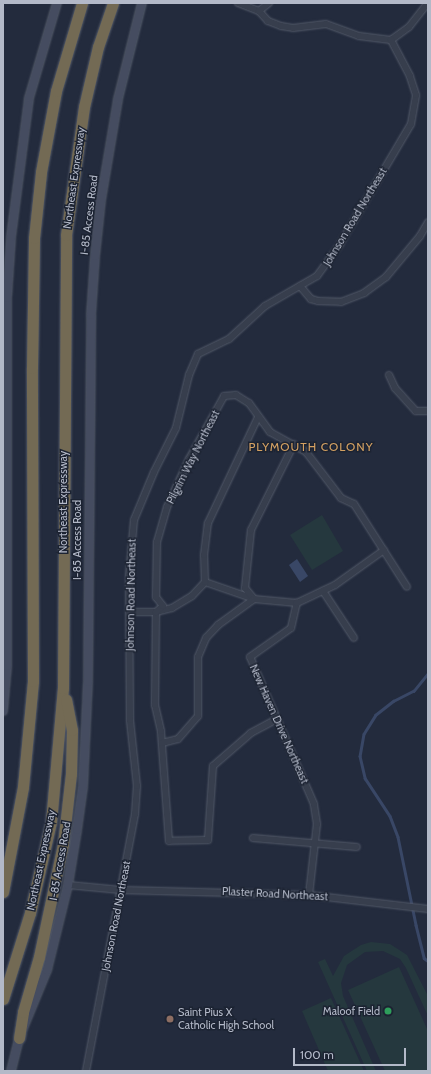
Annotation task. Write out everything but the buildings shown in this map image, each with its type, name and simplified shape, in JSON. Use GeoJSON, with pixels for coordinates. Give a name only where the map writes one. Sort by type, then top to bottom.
{"type":"FeatureCollection","features":[{"type":"Feature","properties":{"kind":"highway"},"geometry":{"type":"LineString","coordinates":[[3,892],[23,787],[33,681],[32,368],[34,238],[41,172],[56,91],[82,3]]}},
{"type":"Feature","properties":{"kind":"highway","name":"Northeast Expressway"},"geometry":{"type":"LineString","coordinates":[[3,999],[30,913],[51,822],[63,688],[66,235],[84,107],[98,47],[113,3]]}},
{"type":"Feature","properties":{"kind":"highway"},"geometry":{"type":"LineString","coordinates":[[19,1038],[23,1012],[39,957],[63,844],[71,774],[72,730],[63,688]]}},
{"type":"Feature","properties":{"kind":"main road"},"geometry":{"type":"LineString","coordinates":[[3,711],[8,496],[5,299],[20,152],[29,98],[57,3]]}},
{"type":"Feature","properties":{"kind":"main road","name":"I-85 Access Road"},"geometry":{"type":"LineString","coordinates":[[11,1071],[19,1038],[47,970],[68,885],[80,809],[85,742],[91,315],[95,256],[101,200],[118,99],[142,3]]}},
{"type":"Feature","properties":{"kind":"street"},"geometry":{"type":"LineString","coordinates":[[238,3],[259,11],[268,21],[281,26],[293,28],[326,24],[359,36],[391,40],[409,26],[428,3]]}},
{"type":"Feature","properties":{"kind":"street"},"geometry":{"type":"LineString","coordinates":[[259,11],[269,3]]}},
{"type":"Feature","properties":{"kind":"street","name":"Johnson Road Northeast"},"geometry":{"type":"LineString","coordinates":[[86,1071],[122,890],[135,814],[137,786],[130,720],[129,612],[134,520],[154,472],[176,428],[194,362],[198,354],[229,339],[265,306],[317,276],[326,266],[401,141],[412,118],[416,95],[410,76],[391,40]]}},
{"type":"Feature","properties":{"kind":"street"},"geometry":{"type":"LineString","coordinates":[[300,286],[311,299],[318,301],[341,302],[364,293],[386,277],[420,236],[428,222]]}},
{"type":"Feature","properties":{"kind":"street"},"geometry":{"type":"LineString","coordinates":[[389,375],[395,388],[416,411],[428,411]]}},
{"type":"Feature","properties":{"kind":"street","name":"Pilgrim Way Northeast"},"geometry":{"type":"LineString","coordinates":[[278,719],[251,733],[213,766],[208,840],[169,841],[162,743],[155,705],[156,612],[162,606],[156,598],[157,542],[167,507],[189,459],[224,396],[236,395],[249,403],[270,432],[306,452],[341,498],[354,504],[384,550]]}},
{"type":"Feature","properties":{"kind":"street"},"geometry":{"type":"LineString","coordinates":[[129,612],[156,612],[172,608],[192,596],[205,582],[204,555],[208,522],[258,417]]}},
{"type":"Feature","properties":{"kind":"street"},"geometry":{"type":"LineString","coordinates":[[254,599],[245,588],[251,530],[294,444]]}},
{"type":"Feature","properties":{"kind":"street"},"geometry":{"type":"LineString","coordinates":[[205,582],[254,599],[297,603],[323,591],[384,550],[407,587]]}},
{"type":"Feature","properties":{"kind":"street"},"geometry":{"type":"LineString","coordinates":[[323,591],[354,638]]}},
{"type":"Feature","properties":{"kind":"street"},"geometry":{"type":"LineString","coordinates":[[162,743],[178,739],[198,716],[198,657],[206,638],[218,625],[254,599]]}},
{"type":"Feature","properties":{"kind":"street","name":"New Haven Drive Northeast"},"geometry":{"type":"LineString","coordinates":[[297,603],[291,628],[250,657],[314,804],[317,824],[308,895]]}},
{"type":"Feature","properties":{"kind":"street"},"geometry":{"type":"LineString","coordinates":[[253,838],[357,847]]}},
{"type":"Feature","properties":{"kind":"street","name":"Plaster Road Northeast"},"geometry":{"type":"LineString","coordinates":[[68,885],[122,890],[308,895],[428,909]]}},
{"type":"Feature","properties":{"kind":"shaded area"},"geometry":{"type":"Polygon","coordinates":[[[322,515],[343,551],[312,570],[290,535],[322,515]]]}},
{"type":"Feature","properties":{"kind":"shaded area"},"geometry":{"type":"Polygon","coordinates":[[[371,942],[390,944],[407,955],[428,996],[428,1016],[406,968],[400,959],[383,951],[365,952],[347,965],[341,983],[343,996],[376,1071],[367,1071],[318,962],[325,959],[333,976],[344,956],[361,945],[371,942]]]}},
{"type":"Feature","properties":{"kind":"shaded area","name":"Maloof Field"},"geometry":{"type":"Polygon","coordinates":[[[399,967],[428,1031],[428,1071],[385,1071],[348,990],[399,967]]]}},
{"type":"Feature","properties":{"kind":"shaded area"},"geometry":{"type":"Polygon","coordinates":[[[331,998],[364,1071],[328,1071],[302,1011],[331,998]]]}},
{"type":"Feature","properties":{"kind":"water"},"geometry":{"type":"Polygon","coordinates":[[[297,559],[308,576],[300,582],[289,565],[297,559]]]}},
{"type":"Feature","properties":{"kind":"waterway"},"geometry":{"type":"LineString","coordinates":[[428,674],[414,691],[394,701],[376,715],[364,734],[360,756],[365,778],[390,816],[398,837],[416,925],[424,958],[428,961]]}},
{"type":"Feature","properties":{"kind":"place","name":"Maloof Field"},"geometry":{"type":"Point","coordinates":[388,1011]}},
{"type":"Feature","properties":{"kind":"place","name":"Saint Pius X Catholic High School"},"geometry":{"type":"Point","coordinates":[170,1019]}},
{"type":"Feature","properties":{"kind":"district","name":"PLYMOUTH COLONY"},"geometry":{"type":"Point","coordinates":[311,447]}}]}
